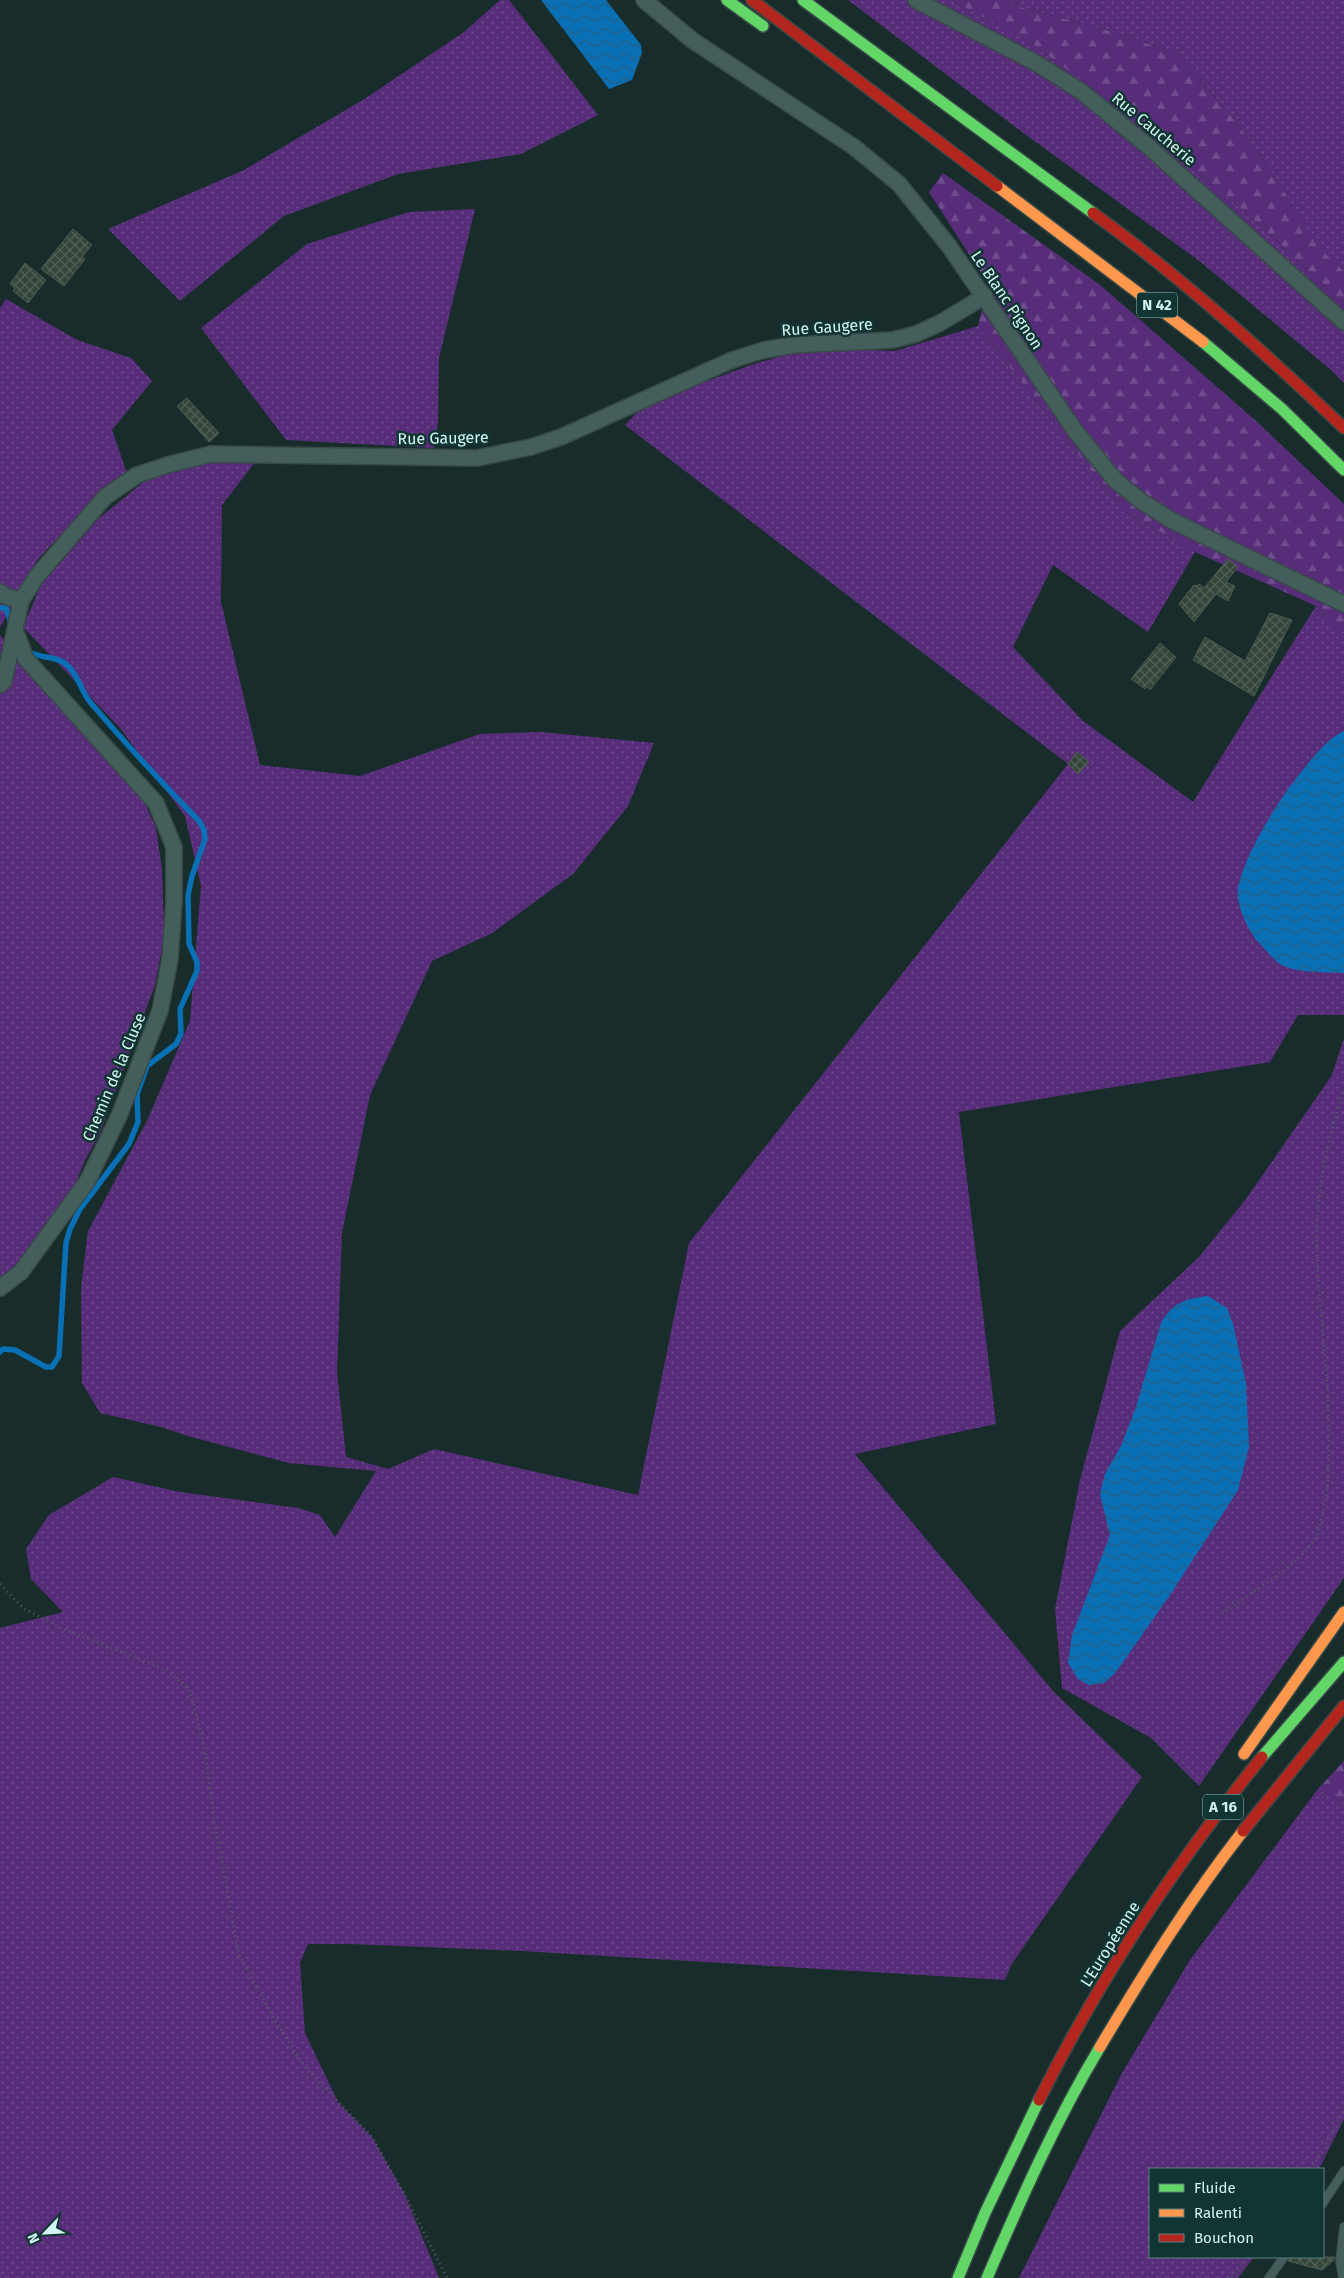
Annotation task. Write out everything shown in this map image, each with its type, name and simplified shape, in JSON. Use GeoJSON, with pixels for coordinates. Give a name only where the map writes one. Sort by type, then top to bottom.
{"type":"FeatureCollection","features":[{"type":"Feature","properties":{"kind":"highway"},"geometry":{"type":"LineString","coordinates":[[727,0],[769,31]]}},
{"type":"Feature","properties":{"kind":"highway","name":"N 42"},"geometry":{"type":"LineString","coordinates":[[752,0],[1157,305],[1237,369],[1288,415],[1344,470]]}},
{"type":"Feature","properties":{"kind":"highway","name":"N 42"},"geometry":{"type":"LineString","coordinates":[[803,0],[1133,242],[1239,330],[1344,428]]}},
{"type":"Feature","properties":{"kind":"highway"},"geometry":{"type":"LineString","coordinates":[[840,13],[970,124]]}},
{"type":"Feature","properties":{"kind":"highway"},"geometry":{"type":"LineString","coordinates":[[805,56],[957,156]]}},
{"type":"Feature","properties":{"kind":"highway"},"geometry":{"type":"LineString","coordinates":[[1236,1764],[1344,1612]]}},
{"type":"Feature","properties":{"kind":"highway","name":"L'Européenne"},"geometry":{"type":"LineString","coordinates":[[958,2278],[1022,2134],[1063,2055],[1116,1963],[1156,1900],[1228,1800],[1283,1732],[1344,1662]]}},
{"type":"Feature","properties":{"kind":"highway","name":"A 16"},"geometry":{"type":"LineString","coordinates":[[987,2278],[1019,2204],[1072,2095],[1154,1957],[1242,1831],[1283,1777],[1344,1706]]}},
{"type":"Feature","properties":{"kind":"highway"},"geometry":{"type":"LineString","coordinates":[[1264,1824],[1297,1783]]}},
{"type":"Feature","properties":{"kind":"highway"},"geometry":{"type":"LineString","coordinates":[[1116,1963],[1176,1850]]}},
{"type":"Feature","properties":{"kind":"highway"},"geometry":{"type":"LineString","coordinates":[[1154,1957],[1235,1862]]}},
{"type":"Feature","properties":{"kind":"street","name":"Le Blanc Pignon"},"geometry":{"type":"LineString","coordinates":[[644,0],[692,40],[854,147],[899,184],[922,210],[984,296],[1076,432],[1116,481],[1171,520],[1344,604]]}},
{"type":"Feature","properties":{"kind":"street","name":"Rue Caucherie"},"geometry":{"type":"LineString","coordinates":[[916,0],[1038,64],[1082,92],[1185,178],[1344,322]]}},
{"type":"Feature","properties":{"kind":"street","name":"Rue Gaugere"},"geometry":{"type":"LineString","coordinates":[[0,685],[4,681],[21,601],[37,576],[105,497],[137,475],[211,454],[477,458],[503,453],[531,447],[570,433],[732,360],[764,350],[794,345],[893,340],[916,334],[940,323],[984,296]]}},
{"type":"Feature","properties":{"kind":"street"},"geometry":{"type":"LineString","coordinates":[[0,592],[7,597],[21,601]]}},
{"type":"Feature","properties":{"kind":"street","name":"Chemin de la Cluse"},"geometry":{"type":"LineString","coordinates":[[0,1288],[21,1272],[88,1180],[119,1116],[160,1011],[170,959],[174,901],[174,847],[156,803],[26,659],[16,630]]}},
{"type":"Feature","properties":{"kind":"lane"},"geometry":{"type":"LineString","coordinates":[[1324,2202],[1344,2171]]}},
{"type":"Feature","properties":{"kind":"lane"},"geometry":{"type":"LineString","coordinates":[[1336,2184],[1344,2188]]}},
{"type":"Feature","properties":{"kind":"lane"},"geometry":{"type":"LineString","coordinates":[[1343,2278],[1340,2255],[1344,2227]]}},
{"type":"Feature","properties":{"kind":"lane"},"geometry":{"type":"LineString","coordinates":[[1269,2278],[1283,2258]]}},
{"type":"Feature","properties":{"kind":"path"},"geometry":{"type":"LineString","coordinates":[[1328,1338],[1318,1275],[1317,1227],[1323,1174],[1344,1089]]}},
{"type":"Feature","properties":{"kind":"path"},"geometry":{"type":"LineString","coordinates":[[1222,1614],[1289,1566],[1316,1538],[1328,1516]]}},
{"type":"Feature","properties":{"kind":"path"},"geometry":{"type":"LineString","coordinates":[[0,1584],[23,1608],[61,1628],[167,1670],[189,1690],[203,1742],[239,1955],[274,2019],[304,2066],[372,2137],[405,2195],[447,2278]]}},
{"type":"Feature","properties":{"kind":"path"},"geometry":{"type":"LineString","coordinates":[[1311,2168],[1325,2148],[1344,2108]]}},
{"type":"Feature","properties":{"kind":"path"},"geometry":{"type":"LineString","coordinates":[[1232,2278],[1248,2258]]}},
{"type":"Feature","properties":{"kind":"green space"},"geometry":{"type":"Polygon","coordinates":[[[500,0],[509,0],[598,115],[521,154],[398,174],[284,216],[180,301],[108,229],[244,170],[366,98],[464,32],[500,0]]]}},
{"type":"Feature","properties":{"kind":"green space"},"geometry":{"type":"Polygon","coordinates":[[[848,0],[951,0],[1028,41],[1142,124],[1262,227],[1344,305],[1344,383],[1330,369],[1198,260],[1022,132],[848,0]]]}},
{"type":"Feature","properties":{"kind":"green space"},"geometry":{"type":"Polygon","coordinates":[[[951,0],[1008,0],[1020,7],[1103,29],[1179,54],[1240,127],[1275,177],[1319,248],[1344,271],[1344,305],[1262,227],[1142,124],[1028,41],[951,0]]]}},
{"type":"Feature","properties":{"kind":"green space"},"geometry":{"type":"Polygon","coordinates":[[[1008,0],[1344,0],[1344,271],[1319,249],[1275,177],[1240,127],[1179,54],[1103,29],[1020,7],[1008,0]]]}},
{"type":"Feature","properties":{"kind":"green space"},"geometry":{"type":"Polygon","coordinates":[[[943,173],[1099,284],[1255,420],[1344,504],[1344,628],[1340,633],[1316,606],[1195,552],[1121,509],[978,326],[988,284],[929,192],[943,173]]]}},
{"type":"Feature","properties":{"kind":"green space"},"geometry":{"type":"Polygon","coordinates":[[[475,209],[439,358],[438,422],[434,448],[286,440],[201,328],[307,244],[409,212],[475,209]]]}},
{"type":"Feature","properties":{"kind":"green space"},"geometry":{"type":"Polygon","coordinates":[[[6,299],[77,340],[131,358],[152,381],[112,430],[127,473],[85,509],[38,559],[0,627],[0,308],[6,299]]]}},
{"type":"Feature","properties":{"kind":"green space"},"geometry":{"type":"Polygon","coordinates":[[[978,326],[1121,509],[1195,552],[1148,632],[1053,565],[1013,647],[1082,720],[1193,802],[1316,606],[1340,633],[1344,628],[1344,1015],[1298,1015],[1270,1062],[959,1112],[996,1424],[855,1454],[1053,1691],[1142,1777],[1011,1965],[1005,1980],[522,1951],[308,1944],[300,1963],[305,2033],[338,2102],[372,2137],[405,2195],[439,2278],[0,2278],[0,1628],[63,1612],[31,1579],[26,1549],[49,1515],[113,1477],[180,1492],[298,1508],[320,1515],[335,1537],[376,1471],[289,1463],[161,1427],[100,1413],[82,1383],[81,1288],[88,1231],[147,1121],[190,1021],[201,886],[185,816],[120,728],[23,627],[41,585],[99,518],[145,481],[177,469],[231,460],[256,461],[222,505],[221,602],[260,765],[360,776],[480,734],[542,732],[654,743],[628,806],[573,874],[492,933],[432,961],[370,1095],[342,1233],[337,1372],[346,1457],[388,1469],[434,1449],[638,1495],[689,1243],[1068,764],[625,425],[645,404],[751,365],[810,348],[895,351],[978,326]]]}},
{"type":"Feature","properties":{"kind":"green space"},"geometry":{"type":"Polygon","coordinates":[[[0,635],[144,801],[156,828],[162,869],[164,939],[155,985],[100,1133],[84,1162],[63,1216],[0,1288],[0,635]]]}},
{"type":"Feature","properties":{"kind":"green space"},"geometry":{"type":"Polygon","coordinates":[[[1344,1038],[1344,1578],[1199,1786],[1151,1738],[1062,1688],[1055,1609],[1080,1480],[1120,1331],[1199,1257],[1246,1199],[1332,1075],[1344,1038]]]}},
{"type":"Feature","properties":{"kind":"green space"},"geometry":{"type":"Polygon","coordinates":[[[1344,1761],[1344,1803],[1318,1789],[1344,1761]]]}},
{"type":"Feature","properties":{"kind":"green space"},"geometry":{"type":"Polygon","coordinates":[[[1318,1789],[1344,1803],[1344,2119],[1320,2168],[1149,2168],[1149,2258],[1253,2258],[1238,2278],[1019,2278],[1122,2073],[1190,1960],[1318,1789]]]}},
{"type":"Feature","properties":{"kind":"water"},"geometry":{"type":"Polygon","coordinates":[[[541,0],[606,0],[641,45],[642,53],[632,80],[609,89],[541,0]]]}},
{"type":"Feature","properties":{"kind":"water"},"geometry":{"type":"Polygon","coordinates":[[[1344,731],[1344,973],[1297,970],[1280,964],[1257,940],[1241,912],[1238,890],[1245,864],[1267,821],[1284,795],[1322,747],[1344,731]]]}},
{"type":"Feature","properties":{"kind":"water"},"geometry":{"type":"Polygon","coordinates":[[[1208,1296],[1227,1308],[1233,1324],[1246,1383],[1249,1447],[1238,1490],[1170,1595],[1116,1672],[1104,1683],[1089,1685],[1078,1679],[1068,1663],[1072,1635],[1110,1535],[1100,1494],[1105,1474],[1121,1446],[1136,1407],[1161,1323],[1175,1306],[1187,1300],[1208,1296]]]}},
{"type":"Feature","properties":{"kind":"building"},"geometry":{"type":"Polygon","coordinates":[[[73,229],[92,245],[82,257],[85,259],[64,286],[41,269],[73,229]]]}},
{"type":"Feature","properties":{"kind":"building"},"geometry":{"type":"Polygon","coordinates":[[[25,263],[46,280],[28,303],[13,291],[15,288],[10,284],[25,263]]]}},
{"type":"Feature","properties":{"kind":"building"},"geometry":{"type":"Polygon","coordinates":[[[187,398],[219,433],[209,442],[177,406],[187,398]]]}},
{"type":"Feature","properties":{"kind":"building"},"geometry":{"type":"Polygon","coordinates":[[[1228,559],[1238,567],[1226,582],[1235,586],[1228,601],[1216,594],[1194,622],[1179,604],[1194,585],[1197,586],[1199,584],[1204,588],[1228,559]]]}},
{"type":"Feature","properties":{"kind":"building"},"geometry":{"type":"Polygon","coordinates":[[[1270,613],[1292,620],[1254,696],[1193,660],[1205,637],[1245,661],[1270,613]]]}},
{"type":"Feature","properties":{"kind":"building"},"geometry":{"type":"Polygon","coordinates":[[[1160,643],[1176,657],[1150,690],[1147,686],[1145,689],[1131,679],[1160,643]]]}},
{"type":"Feature","properties":{"kind":"building"},"geometry":{"type":"Polygon","coordinates":[[[1077,752],[1089,762],[1078,774],[1068,764],[1077,752]]]}},
{"type":"Feature","properties":{"kind":"building"},"geometry":{"type":"Polygon","coordinates":[[[1335,2257],[1322,2270],[1288,2261],[1290,2258],[1335,2257]]]}},
{"type":"Feature","properties":{"kind":"waterway"},"geometry":{"type":"LineString","coordinates":[[0,608],[6,608],[12,626]]}},
{"type":"Feature","properties":{"kind":"waterway"},"geometry":{"type":"LineString","coordinates":[[0,1352],[3,1349],[15,1350],[46,1367],[52,1367],[59,1356],[66,1243],[70,1229],[80,1209],[129,1144],[138,1122],[137,1094],[147,1066],[176,1044],[181,1034],[180,1009],[197,971],[197,962],[189,944],[188,895],[192,876],[205,839],[204,830],[199,821],[90,702],[69,667],[59,660],[37,655],[27,650]]}},
{"type":"Feature","properties":{"kind":"traffic: fast"},"geometry":{"type":"LineString","coordinates":[[727,0],[763,26]]}},
{"type":"Feature","properties":{"kind":"traffic: fast"},"geometry":{"type":"LineString","coordinates":[[803,0],[1093,213]]}},
{"type":"Feature","properties":{"kind":"traffic: fast"},"geometry":{"type":"LineString","coordinates":[[1203,342],[1282,409],[1344,470]]}},
{"type":"Feature","properties":{"kind":"traffic: fast"},"geometry":{"type":"LineString","coordinates":[[1262,1757],[1344,1662]]}},
{"type":"Feature","properties":{"kind":"traffic: fast"},"geometry":{"type":"LineString","coordinates":[[987,2278],[1054,2131],[1100,2047]]}},
{"type":"Feature","properties":{"kind":"traffic: fast"},"geometry":{"type":"LineString","coordinates":[[958,2278],[985,2213],[1039,2100]]}},
{"type":"Feature","properties":{"kind":"traffic: slow"},"geometry":{"type":"LineString","coordinates":[[997,186],[1203,342]]}},
{"type":"Feature","properties":{"kind":"traffic: slow"},"geometry":{"type":"LineString","coordinates":[[1244,1754],[1344,1612]]}},
{"type":"Feature","properties":{"kind":"traffic: slow"},"geometry":{"type":"LineString","coordinates":[[1100,2047],[1168,1937],[1204,1883],[1243,1831]]}},
{"type":"Feature","properties":{"kind":"traffic: jam"},"geometry":{"type":"LineString","coordinates":[[752,0],[997,186]]}},
{"type":"Feature","properties":{"kind":"traffic: jam"},"geometry":{"type":"LineString","coordinates":[[1093,213],[1159,263],[1222,316],[1344,428]]}},
{"type":"Feature","properties":{"kind":"traffic: jam"},"geometry":{"type":"LineString","coordinates":[[1243,1831],[1344,1706]]}},
{"type":"Feature","properties":{"kind":"traffic: jam"},"geometry":{"type":"LineString","coordinates":[[1039,2100],[1087,2010],[1141,1923],[1199,1838],[1262,1757]]}}]}
